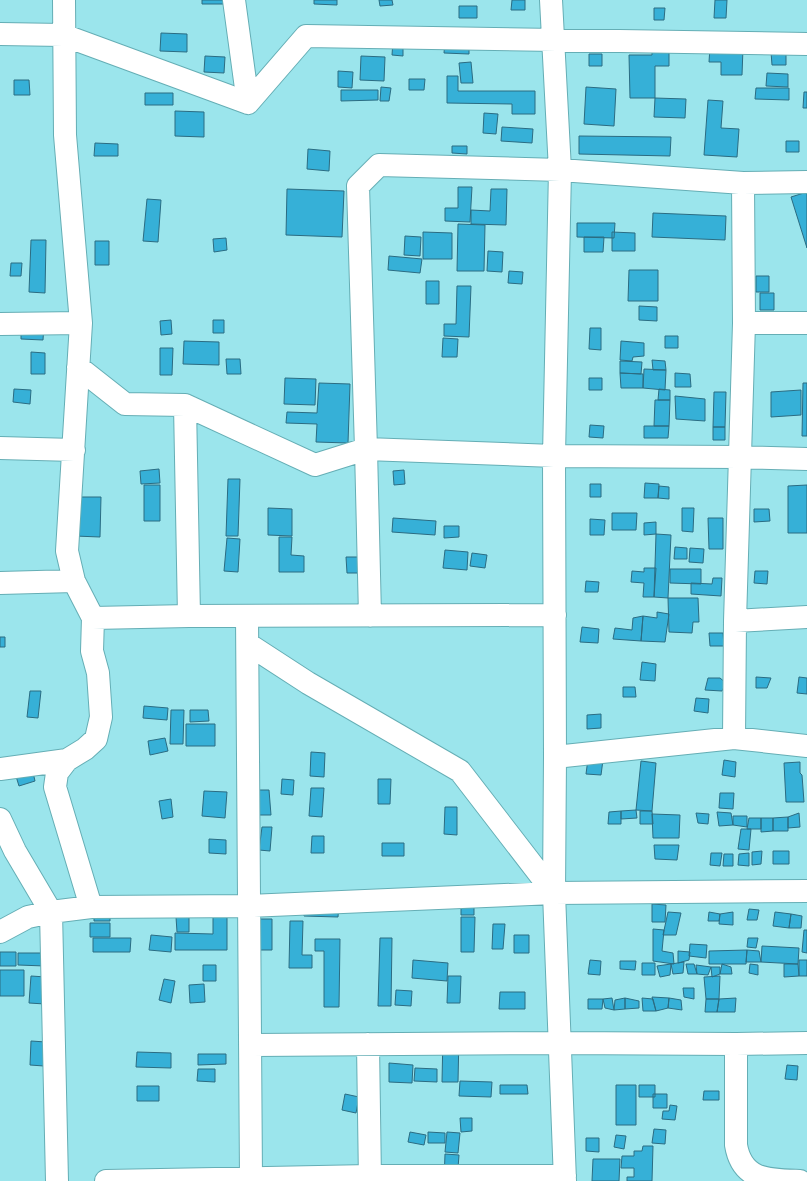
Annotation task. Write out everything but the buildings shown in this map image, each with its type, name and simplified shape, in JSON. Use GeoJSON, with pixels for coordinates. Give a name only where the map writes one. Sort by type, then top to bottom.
{"type":"FeatureCollection","features":[{"type":"Feature","properties":{"kind":"street"},"geometry":{"type":"LineString","coordinates":[[64,0],[63,35],[65,135],[81,323],[67,551],[74,581],[93,618],[92,650],[98,673],[101,717],[96,739],[85,749],[67,760],[57,773],[55,788],[91,907]]}},
{"type":"Feature","properties":{"kind":"street"},"geometry":{"type":"LineString","coordinates":[[234,0],[248,103]]}},
{"type":"Feature","properties":{"kind":"street"},"geometry":{"type":"LineString","coordinates":[[106,1181],[251,1178],[565,1179],[554,893],[554,456],[560,170],[551,0]]}},
{"type":"Feature","properties":{"kind":"street"},"geometry":{"type":"LineString","coordinates":[[0,34],[63,35],[248,103]]}},
{"type":"Feature","properties":{"kind":"street"},"geometry":{"type":"LineString","coordinates":[[248,103],[306,36],[807,44]]}},
{"type":"Feature","properties":{"kind":"street"},"geometry":{"type":"LineString","coordinates":[[370,616],[358,186],[379,165],[560,170],[743,183],[807,182]]}},
{"type":"Feature","properties":{"kind":"street"},"geometry":{"type":"LineString","coordinates":[[734,738],[735,621],[744,323],[743,183]]}},
{"type":"Feature","properties":{"kind":"street"},"geometry":{"type":"LineString","coordinates":[[744,323],[807,322]]}},
{"type":"Feature","properties":{"kind":"street"},"geometry":{"type":"LineString","coordinates":[[0,324],[81,323]]}},
{"type":"Feature","properties":{"kind":"street"},"geometry":{"type":"LineString","coordinates":[[78,367],[125,404],[185,406],[315,465],[366,449],[554,456],[740,457],[807,459]]}},
{"type":"Feature","properties":{"kind":"street"},"geometry":{"type":"LineString","coordinates":[[185,406],[189,616]]}},
{"type":"Feature","properties":{"kind":"street"},"geometry":{"type":"LineString","coordinates":[[0,448],[74,450]]}},
{"type":"Feature","properties":{"kind":"street"},"geometry":{"type":"LineString","coordinates":[[0,583],[74,581]]}},
{"type":"Feature","properties":{"kind":"street"},"geometry":{"type":"LineString","coordinates":[[93,618],[189,616],[555,615]]}},
{"type":"Feature","properties":{"kind":"street"},"geometry":{"type":"LineString","coordinates":[[247,616],[251,1178]]}},
{"type":"Feature","properties":{"kind":"street"},"geometry":{"type":"LineString","coordinates":[[735,621],[807,617]]}},
{"type":"Feature","properties":{"kind":"street"},"geometry":{"type":"LineString","coordinates":[[248,644],[308,683],[460,771],[554,893]]}},
{"type":"Feature","properties":{"kind":"street"},"geometry":{"type":"LineString","coordinates":[[555,757],[734,738],[807,746]]}},
{"type":"Feature","properties":{"kind":"street"},"geometry":{"type":"LineString","coordinates":[[0,769],[67,760]]}},
{"type":"Feature","properties":{"kind":"street"},"geometry":{"type":"LineString","coordinates":[[0,819],[14,851],[51,912],[57,1181]]}},
{"type":"Feature","properties":{"kind":"street"},"geometry":{"type":"LineString","coordinates":[[0,932],[28,917],[51,912],[91,907],[249,906],[554,893],[807,892]]}},
{"type":"Feature","properties":{"kind":"street"},"geometry":{"type":"LineString","coordinates":[[250,1045],[807,1043]]}},
{"type":"Feature","properties":{"kind":"street"},"geometry":{"type":"LineString","coordinates":[[368,1044],[370,1179]]}},
{"type":"Feature","properties":{"kind":"street"},"geometry":{"type":"LineString","coordinates":[[736,1044],[736,1144],[738,1156],[743,1166],[752,1174],[762,1178],[800,1181]]}}]}
